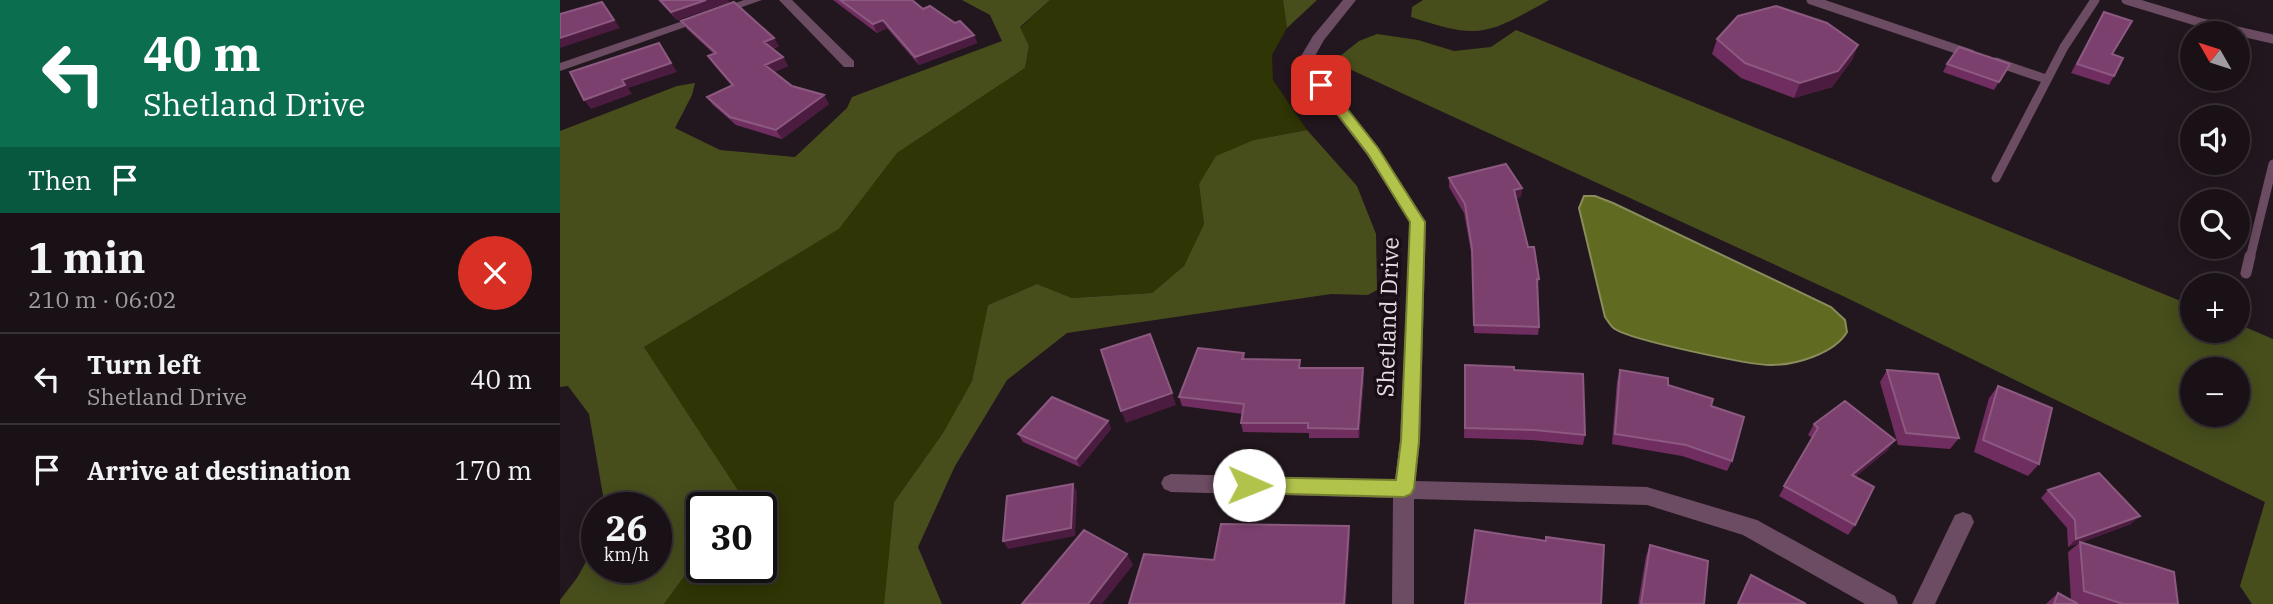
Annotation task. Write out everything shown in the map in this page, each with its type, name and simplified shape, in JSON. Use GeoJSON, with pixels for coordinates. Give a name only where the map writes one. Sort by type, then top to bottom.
{"type":"FeatureCollection","features":[{"type":"Feature","properties":{"kind":"street"},"geometry":{"type":"LineString","coordinates":[[560,67],[756,0]]}},
{"type":"Feature","properties":{"kind":"street"},"geometry":{"type":"LineString","coordinates":[[785,0],[849,64]]}},
{"type":"Feature","properties":{"kind":"street","name":"Shetland Drive"},"geometry":{"type":"LineString","coordinates":[[1350,0],[1318,39],[1304,63],[1373,152],[1418,222],[1410,441],[1404,488],[1403,604]]}},
{"type":"Feature","properties":{"kind":"street"},"geometry":{"type":"LineString","coordinates":[[1171,483],[1647,496],[1749,527],[1887,604]]}},
{"type":"Feature","properties":{"kind":"street"},"geometry":{"type":"LineString","coordinates":[[1923,604],[1963,522]]}},
{"type":"Feature","properties":{"kind":"lane"},"geometry":{"type":"LineString","coordinates":[[1811,0],[2046,79]]}},
{"type":"Feature","properties":{"kind":"lane"},"geometry":{"type":"LineString","coordinates":[[1996,178],[2046,79],[2095,0]]}},
{"type":"Feature","properties":{"kind":"lane"},"geometry":{"type":"LineString","coordinates":[[2126,0],[2202,23],[2273,40]]}},
{"type":"Feature","properties":{"kind":"lane"},"geometry":{"type":"LineString","coordinates":[[2246,273],[2273,164]]}},
{"type":"Feature","properties":{"kind":"shaded area"},"geometry":{"type":"Polygon","coordinates":[[[962,0],[1050,0],[1020,27],[1029,46],[1025,68],[897,153],[839,229],[644,347],[739,492],[686,492],[686,574],[664,604],[560,604],[560,600],[581,571],[581,583],[672,583],[672,492],[602,492],[589,414],[568,386],[560,387],[560,131],[677,86],[695,83],[692,95],[675,128],[720,150],[795,157],[847,108],[852,97],[1002,41],[990,15],[962,0]]]}},
{"type":"Feature","properties":{"kind":"shaded area"},"geometry":{"type":"Polygon","coordinates":[[[1050,0],[1283,0],[1287,28],[1272,55],[1273,80],[1307,130],[1254,140],[1199,184],[1204,224],[1184,266],[1152,293],[1072,298],[1037,284],[988,305],[972,381],[943,433],[894,502],[884,604],[664,604],[686,574],[686,583],[777,583],[777,492],[739,492],[644,347],[839,229],[897,153],[1025,68],[1029,46],[1020,28],[1050,0]]]}},
{"type":"Feature","properties":{"kind":"shaded area"},"geometry":{"type":"Polygon","coordinates":[[[1283,0],[1317,0],[1287,28],[1283,0]]]}},
{"type":"Feature","properties":{"kind":"shaded area"},"geometry":{"type":"Polygon","coordinates":[[[1423,0],[1549,0],[1496,27],[1469,31],[1411,17],[1412,7],[1423,0]]]}},
{"type":"Feature","properties":{"kind":"shaded area"},"geometry":{"type":"Polygon","coordinates":[[[1516,30],[2180,301],[2180,343],[2250,343],[2250,329],[2273,339],[2273,604],[2252,604],[2240,586],[2265,502],[1845,297],[1345,67],[1339,57],[1359,41],[1377,34],[1418,40],[1454,51],[1491,47],[1516,30]]]}},
{"type":"Feature","properties":{"kind":"shaded area"},"geometry":{"type":"Polygon","coordinates":[[[1307,130],[1357,186],[1376,234],[1377,290],[1368,295],[1331,294],[1067,333],[1007,380],[955,466],[918,547],[942,604],[884,604],[894,502],[943,433],[972,381],[988,305],[1037,284],[1072,298],[1152,293],[1184,266],[1204,224],[1199,184],[1216,156],[1254,140],[1307,130]]]}},
{"type":"Feature","properties":{"kind":"shaded area"},"geometry":{"type":"Polygon","coordinates":[[[1584,196],[1595,196],[1613,203],[1831,307],[1845,320],[1847,332],[1833,346],[1813,357],[1771,365],[1691,351],[1615,329],[1605,317],[1579,208],[1584,196]]]}},
{"type":"Feature","properties":{"kind":"building"},"geometry":{"type":"Polygon","coordinates":[[[660,0],[706,0],[671,12],[660,0]]]}},
{"type":"Feature","properties":{"kind":"building"},"geometry":{"type":"Polygon","coordinates":[[[840,0],[912,0],[923,9],[930,6],[955,23],[960,21],[974,35],[915,57],[883,20],[873,24],[840,0]]]}},
{"type":"Feature","properties":{"kind":"building"},"geometry":{"type":"Polygon","coordinates":[[[602,2],[614,20],[560,38],[560,14],[602,2]]]}},
{"type":"Feature","properties":{"kind":"building"},"geometry":{"type":"Polygon","coordinates":[[[734,2],[774,38],[764,42],[783,57],[765,65],[792,86],[824,95],[776,130],[730,117],[707,97],[733,85],[708,56],[716,53],[681,21],[734,2]]]}},
{"type":"Feature","properties":{"kind":"building"},"geometry":{"type":"Polygon","coordinates":[[[1776,6],[1827,23],[1858,45],[1838,71],[1800,83],[1745,63],[1717,39],[1738,16],[1776,6]]]}},
{"type":"Feature","properties":{"kind":"building"},"geometry":{"type":"Polygon","coordinates":[[[2104,12],[2132,21],[2112,54],[2123,58],[2114,76],[2077,64],[2104,12]]]}},
{"type":"Feature","properties":{"kind":"building"},"geometry":{"type":"Polygon","coordinates":[[[659,43],[671,63],[622,80],[625,85],[584,100],[570,72],[659,43]]]}},
{"type":"Feature","properties":{"kind":"building"},"geometry":{"type":"Polygon","coordinates":[[[1959,47],[2010,64],[1999,82],[1947,64],[1959,47]]]}},
{"type":"Feature","properties":{"kind":"building"},"geometry":{"type":"Polygon","coordinates":[[[1506,164],[1522,188],[1514,190],[1528,247],[1534,247],[1539,279],[1539,327],[1474,325],[1472,249],[1465,204],[1449,178],[1506,164]]]}},
{"type":"Feature","properties":{"kind":"building"},"geometry":{"type":"Polygon","coordinates":[[[1150,334],[1172,393],[1121,411],[1101,350],[1150,334]]]}},
{"type":"Feature","properties":{"kind":"building"},"geometry":{"type":"Polygon","coordinates":[[[1198,348],[1244,353],[1242,359],[1300,360],[1299,368],[1363,368],[1358,429],[1308,428],[1308,423],[1241,423],[1244,404],[1179,397],[1198,348]]]}},
{"type":"Feature","properties":{"kind":"building"},"geometry":{"type":"Polygon","coordinates":[[[1465,365],[1583,374],[1585,435],[1465,428],[1465,365]]]}},
{"type":"Feature","properties":{"kind":"building"},"geometry":{"type":"Polygon","coordinates":[[[1620,370],[1668,378],[1668,385],[1713,399],[1711,406],[1744,417],[1732,461],[1686,445],[1615,434],[1620,370]]]}},
{"type":"Feature","properties":{"kind":"building"},"geometry":{"type":"Polygon","coordinates":[[[1887,370],[1938,374],[1959,438],[1906,433],[1887,370]]]}},
{"type":"Feature","properties":{"kind":"building"},"geometry":{"type":"Polygon","coordinates":[[[1998,386],[2052,408],[2039,464],[1983,440],[1998,386]]]}},
{"type":"Feature","properties":{"kind":"building"},"geometry":{"type":"Polygon","coordinates":[[[1052,397],[1108,421],[1076,459],[1018,434],[1052,397]]]}},
{"type":"Feature","properties":{"kind":"building"},"geometry":{"type":"Polygon","coordinates":[[[1845,401],[1895,440],[1852,475],[1874,487],[1855,525],[1784,486],[1818,428],[1814,424],[1845,401]]]}},
{"type":"Feature","properties":{"kind":"building"},"geometry":{"type":"Polygon","coordinates":[[[2099,473],[2140,516],[2076,539],[2075,520],[2048,490],[2099,473]]]}},
{"type":"Feature","properties":{"kind":"building"},"geometry":{"type":"Polygon","coordinates":[[[1073,484],[1071,528],[1003,541],[1007,496],[1073,484]]]}},
{"type":"Feature","properties":{"kind":"building"},"geometry":{"type":"Polygon","coordinates":[[[1221,524],[1349,526],[1344,604],[1129,604],[1144,554],[1214,560],[1221,524]]]}},
{"type":"Feature","properties":{"kind":"building"},"geometry":{"type":"Polygon","coordinates":[[[1084,530],[1127,554],[1088,604],[1022,604],[1084,530]]]}},
{"type":"Feature","properties":{"kind":"building"},"geometry":{"type":"Polygon","coordinates":[[[1475,530],[1546,541],[1546,537],[1604,545],[1601,604],[1465,604],[1475,530]]]}},
{"type":"Feature","properties":{"kind":"building"},"geometry":{"type":"Polygon","coordinates":[[[2080,542],[2174,572],[2178,604],[2123,604],[2084,591],[2080,542]]]}},
{"type":"Feature","properties":{"kind":"building"},"geometry":{"type":"Polygon","coordinates":[[[1650,545],[1708,561],[1704,604],[1641,604],[1650,545]]]}},
{"type":"Feature","properties":{"kind":"building"},"geometry":{"type":"Polygon","coordinates":[[[1751,575],[1806,604],[1738,604],[1751,575]]]}},
{"type":"Feature","properties":{"kind":"building"},"geometry":{"type":"Polygon","coordinates":[[[2058,593],[2078,604],[2054,604],[2058,593]]]}},
{"type":"Feature","properties":{"kind":"route"},"geometry":{"type":"LineString","coordinates":[[1249,485],[1404,488],[1410,441],[1418,222],[1373,152],[1321,85]]}}]}
